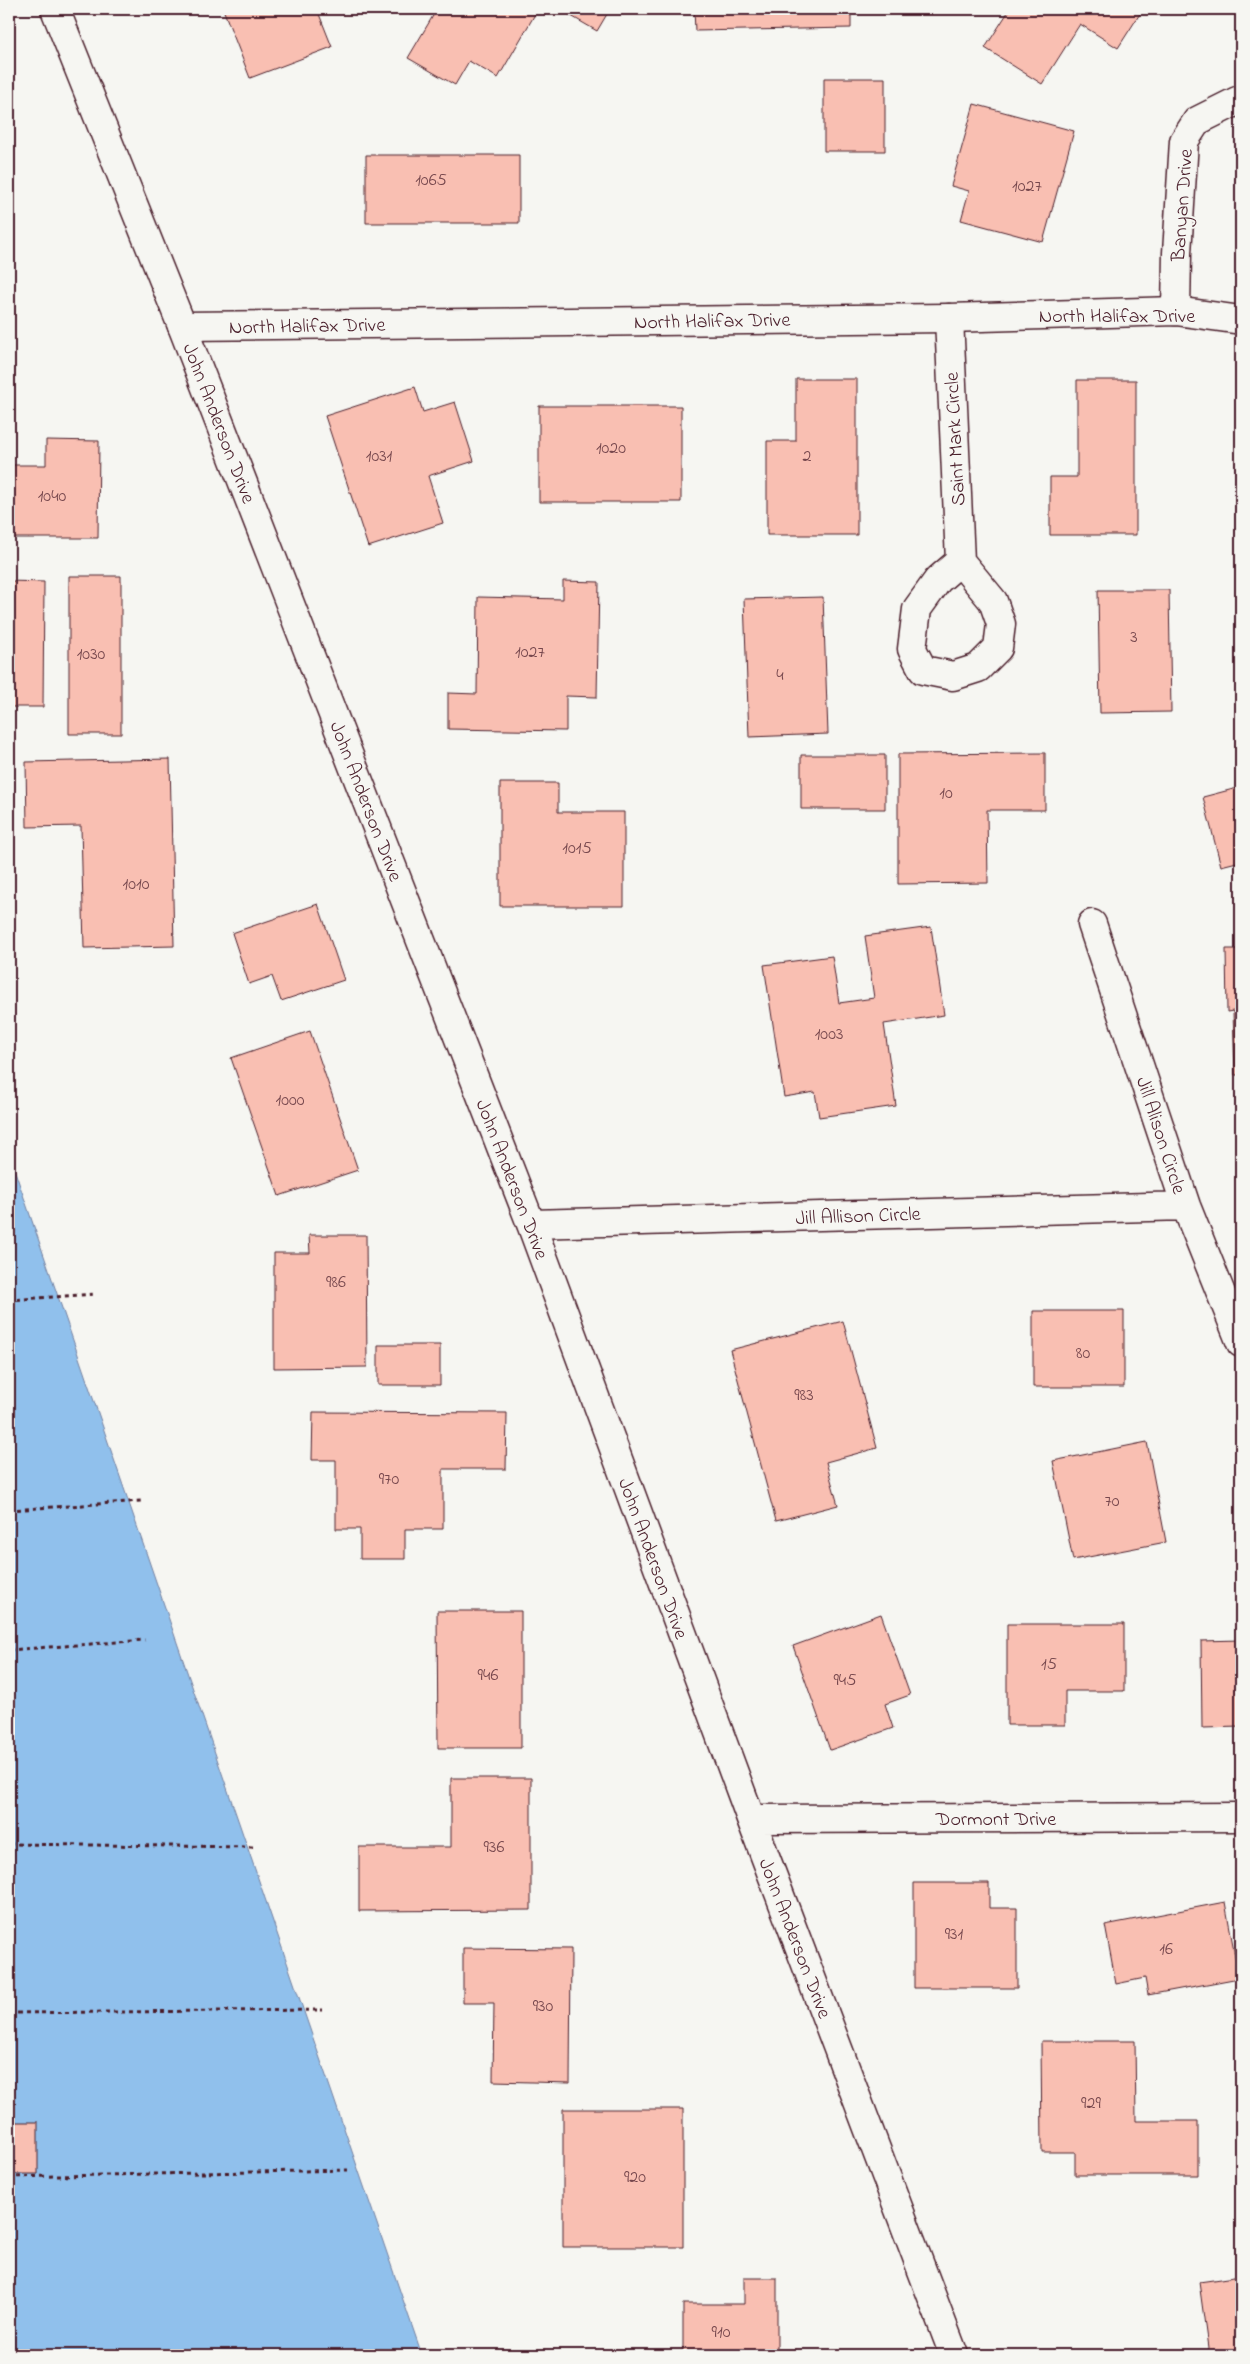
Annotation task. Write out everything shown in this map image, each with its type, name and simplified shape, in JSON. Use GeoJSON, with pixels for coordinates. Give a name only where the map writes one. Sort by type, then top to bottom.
{"type":"FeatureCollection","features":[{"type":"Feature","properties":{"kind":"street","name":"John Anderson Drive"},"geometry":{"type":"LineString","coordinates":[[54,9],[182,326],[531,1224],[751,1819],[954,2355]]}},
{"type":"Feature","properties":{"kind":"street","name":"Banyan Drive"},"geometry":{"type":"LineString","coordinates":[[1176,311],[1177,253],[1184,141],[1197,121],[1237,101],[1241,101]]}},
{"type":"Feature","properties":{"kind":"street","name":"North Halifax Drive"},"geometry":{"type":"LineString","coordinates":[[182,326],[949,318],[1176,311],[1241,320]]}},
{"type":"Feature","properties":{"kind":"street","name":"Saint Mark Circle"},"geometry":{"type":"LineString","coordinates":[[949,318],[960,561]]}},
{"type":"Feature","properties":{"kind":"street","name":"Jill Alison Circle"},"geometry":{"type":"LineString","coordinates":[[1092,924],[1186,1206],[1241,1343]]}},
{"type":"Feature","properties":{"kind":"street","name":"Jill Allison Circle"},"geometry":{"type":"LineString","coordinates":[[531,1224],[1186,1206]]}},
{"type":"Feature","properties":{"kind":"street","name":"Dormont Drive"},"geometry":{"type":"LineString","coordinates":[[751,1819],[1241,1817]]}},
{"type":"Feature","properties":{"kind":"path"},"geometry":{"type":"LineString","coordinates":[[9,1300],[95,1294]]}},
{"type":"Feature","properties":{"kind":"path"},"geometry":{"type":"LineString","coordinates":[[9,1510],[142,1501]]}},
{"type":"Feature","properties":{"kind":"path"},"geometry":{"type":"LineString","coordinates":[[9,1650],[145,1640]]}},
{"type":"Feature","properties":{"kind":"path"},"geometry":{"type":"LineString","coordinates":[[9,1844],[254,1847]]}},
{"type":"Feature","properties":{"kind":"path"},"geometry":{"type":"LineString","coordinates":[[9,2012],[323,2010]]}},
{"type":"Feature","properties":{"kind":"path"},"geometry":{"type":"LineString","coordinates":[[9,2177],[348,2170]]}},
{"type":"Feature","properties":{"kind":"water"},"geometry":{"type":"Polygon","coordinates":[[[9,1154],[422,2355],[9,2355],[9,1154]]]}},
{"type":"Feature","properties":{"kind":"building"},"geometry":{"type":"Polygon","coordinates":[[[223,9],[317,9],[332,47],[250,78],[223,9]]]}},
{"type":"Feature","properties":{"kind":"building"},"geometry":{"type":"Polygon","coordinates":[[[437,9],[538,9],[498,78],[469,61],[455,85],[408,58],[437,9]]]}},
{"type":"Feature","properties":{"kind":"building"},"geometry":{"type":"Polygon","coordinates":[[[559,9],[610,9],[597,31],[559,9]]]}},
{"type":"Feature","properties":{"kind":"building"},"geometry":{"type":"Polygon","coordinates":[[[694,9],[851,9],[851,28],[695,31],[694,9]]]}},
{"type":"Feature","properties":{"kind":"building"},"geometry":{"type":"Polygon","coordinates":[[[1010,9],[1143,9],[1118,48],[1080,24],[1042,84],[985,48],[1010,9]]]}},
{"type":"Feature","properties":{"kind":"building"},"geometry":{"type":"Polygon","coordinates":[[[1182,9],[1241,9],[1241,11],[1182,12],[1182,9]]]}},
{"type":"Feature","properties":{"kind":"building"},"geometry":{"type":"Polygon","coordinates":[[[824,78],[885,78],[885,151],[824,151],[824,78]]]}},
{"type":"Feature","properties":{"kind":"building"},"geometry":{"type":"Polygon","coordinates":[[[974,104],[1074,131],[1043,242],[961,220],[969,191],[951,186],[974,104]]]}},
{"type":"Feature","properties":{"kind":"building"},"geometry":{"type":"Polygon","coordinates":[[[366,155],[519,155],[519,223],[366,223],[366,155]]]}},
{"type":"Feature","properties":{"kind":"building"},"geometry":{"type":"Polygon","coordinates":[[[796,379],[857,379],[857,535],[767,535],[767,441],[796,441],[796,379]]]}},
{"type":"Feature","properties":{"kind":"building"},"geometry":{"type":"Polygon","coordinates":[[[1077,380],[1136,380],[1136,535],[1050,535],[1050,477],[1077,477],[1077,380]]]}},
{"type":"Feature","properties":{"kind":"building"},"geometry":{"type":"Polygon","coordinates":[[[415,387],[423,412],[455,402],[474,461],[428,476],[443,523],[368,547],[325,416],[415,387]]]}},
{"type":"Feature","properties":{"kind":"building"},"geometry":{"type":"Polygon","coordinates":[[[539,406],[681,406],[681,502],[539,502],[539,406]]]}},
{"type":"Feature","properties":{"kind":"building"},"geometry":{"type":"Polygon","coordinates":[[[46,440],[99,441],[98,538],[12,538],[13,512],[9,512],[9,465],[46,465],[46,440]]]}},
{"type":"Feature","properties":{"kind":"building"},"geometry":{"type":"Polygon","coordinates":[[[69,576],[121,576],[121,734],[69,734],[69,576]]]}},
{"type":"Feature","properties":{"kind":"building"},"geometry":{"type":"Polygon","coordinates":[[[9,581],[44,582],[43,707],[9,707],[9,581]]]}},
{"type":"Feature","properties":{"kind":"building"},"geometry":{"type":"Polygon","coordinates":[[[563,581],[599,582],[597,697],[566,696],[566,731],[448,729],[448,693],[477,694],[478,597],[563,599],[563,581]]]}},
{"type":"Feature","properties":{"kind":"building"},"geometry":{"type":"Polygon","coordinates":[[[1098,590],[1169,590],[1171,712],[1100,713],[1098,590]]]}},
{"type":"Feature","properties":{"kind":"building"},"geometry":{"type":"Polygon","coordinates":[[[823,597],[828,734],[749,737],[744,599],[823,597]]]}},
{"type":"Feature","properties":{"kind":"building"},"geometry":{"type":"Polygon","coordinates":[[[1045,753],[1045,810],[987,810],[988,883],[898,884],[898,754],[1045,753]]]}},
{"type":"Feature","properties":{"kind":"building"},"geometry":{"type":"Polygon","coordinates":[[[801,755],[885,755],[885,809],[801,809],[801,755]]]}},
{"type":"Feature","properties":{"kind":"building"},"geometry":{"type":"Polygon","coordinates":[[[170,759],[174,946],[84,948],[81,826],[27,827],[26,762],[170,759]]]}},
{"type":"Feature","properties":{"kind":"building"},"geometry":{"type":"Polygon","coordinates":[[[500,783],[558,783],[558,812],[624,812],[624,906],[500,906],[500,783]]]}},
{"type":"Feature","properties":{"kind":"building"},"geometry":{"type":"Polygon","coordinates":[[[1241,787],[1241,861],[1221,866],[1203,797],[1241,787]]]}},
{"type":"Feature","properties":{"kind":"building"},"geometry":{"type":"Polygon","coordinates":[[[318,904],[344,980],[281,1001],[272,976],[249,984],[232,933],[318,904]]]}},
{"type":"Feature","properties":{"kind":"building"},"geometry":{"type":"Polygon","coordinates":[[[931,927],[944,1015],[884,1024],[896,1106],[819,1117],[815,1092],[784,1097],[764,965],[832,956],[839,1003],[874,998],[865,936],[931,927]]]}},
{"type":"Feature","properties":{"kind":"building"},"geometry":{"type":"Polygon","coordinates":[[[1226,949],[1241,949],[1241,1075],[1235,1075],[1233,1011],[1227,1012],[1226,949]]]}},
{"type":"Feature","properties":{"kind":"building"},"geometry":{"type":"Polygon","coordinates":[[[310,1031],[358,1170],[279,1196],[231,1058],[310,1031]]]}},
{"type":"Feature","properties":{"kind":"building"},"geometry":{"type":"Polygon","coordinates":[[[309,1235],[366,1235],[367,1367],[274,1368],[274,1253],[310,1253],[309,1235]]]}},
{"type":"Feature","properties":{"kind":"building"},"geometry":{"type":"Polygon","coordinates":[[[1033,1311],[1124,1311],[1124,1387],[1033,1387],[1033,1311]]]}},
{"type":"Feature","properties":{"kind":"building"},"geometry":{"type":"Polygon","coordinates":[[[843,1321],[877,1448],[826,1462],[838,1505],[776,1521],[730,1350],[843,1321]]]}},
{"type":"Feature","properties":{"kind":"building"},"geometry":{"type":"Polygon","coordinates":[[[378,1345],[440,1345],[440,1385],[378,1385],[378,1345]]]}},
{"type":"Feature","properties":{"kind":"building"},"geometry":{"type":"Polygon","coordinates":[[[313,1412],[507,1413],[506,1469],[443,1469],[443,1529],[405,1529],[405,1559],[360,1559],[360,1529],[336,1529],[336,1460],[312,1460],[313,1412]]]}},
{"type":"Feature","properties":{"kind":"building"},"geometry":{"type":"Polygon","coordinates":[[[1147,1442],[1166,1542],[1073,1560],[1053,1461],[1147,1442]]]}},
{"type":"Feature","properties":{"kind":"building"},"geometry":{"type":"Polygon","coordinates":[[[437,1611],[521,1611],[521,1748],[438,1748],[437,1611]]]}},
{"type":"Feature","properties":{"kind":"building"},"geometry":{"type":"Polygon","coordinates":[[[881,1614],[910,1695],[885,1704],[893,1728],[830,1750],[793,1646],[881,1614]]]}},
{"type":"Feature","properties":{"kind":"building"},"geometry":{"type":"Polygon","coordinates":[[[1007,1624],[1124,1624],[1124,1691],[1065,1691],[1065,1725],[1007,1725],[1007,1624]]]}},
{"type":"Feature","properties":{"kind":"building"},"geometry":{"type":"Polygon","coordinates":[[[1241,1640],[1241,1727],[1202,1728],[1201,1641],[1241,1640]]]}},
{"type":"Feature","properties":{"kind":"building"},"geometry":{"type":"Polygon","coordinates":[[[451,1778],[531,1778],[531,1910],[359,1911],[359,1847],[451,1847],[451,1778]]]}},
{"type":"Feature","properties":{"kind":"building"},"geometry":{"type":"Polygon","coordinates":[[[914,1883],[989,1883],[989,1908],[1017,1908],[1017,1988],[914,1988],[914,1883]]]}},
{"type":"Feature","properties":{"kind":"building"},"geometry":{"type":"Polygon","coordinates":[[[1225,1902],[1239,1978],[1148,1995],[1145,1978],[1116,1984],[1105,1925],[1225,1902]]]}},
{"type":"Feature","properties":{"kind":"building"},"geometry":{"type":"Polygon","coordinates":[[[463,1948],[571,1949],[570,2083],[493,2081],[494,2003],[463,2003],[463,1948]]]}},
{"type":"Feature","properties":{"kind":"building"},"geometry":{"type":"Polygon","coordinates":[[[1041,2041],[1135,2041],[1136,2121],[1198,2121],[1198,2175],[1075,2175],[1075,2152],[1042,2152],[1041,2041]]]}},
{"type":"Feature","properties":{"kind":"building"},"geometry":{"type":"Polygon","coordinates":[[[563,2109],[683,2109],[683,2247],[563,2247],[563,2109]]]}},
{"type":"Feature","properties":{"kind":"building"},"geometry":{"type":"Polygon","coordinates":[[[9,2122],[38,2122],[38,2174],[9,2174],[9,2122]]]}},
{"type":"Feature","properties":{"kind":"building"},"geometry":{"type":"Polygon","coordinates":[[[1241,2276],[1241,2355],[1209,2355],[1199,2282],[1241,2276]]]}},
{"type":"Feature","properties":{"kind":"building"},"geometry":{"type":"Polygon","coordinates":[[[744,2278],[777,2278],[777,2355],[683,2355],[683,2304],[744,2304],[744,2278]]]}}]}
